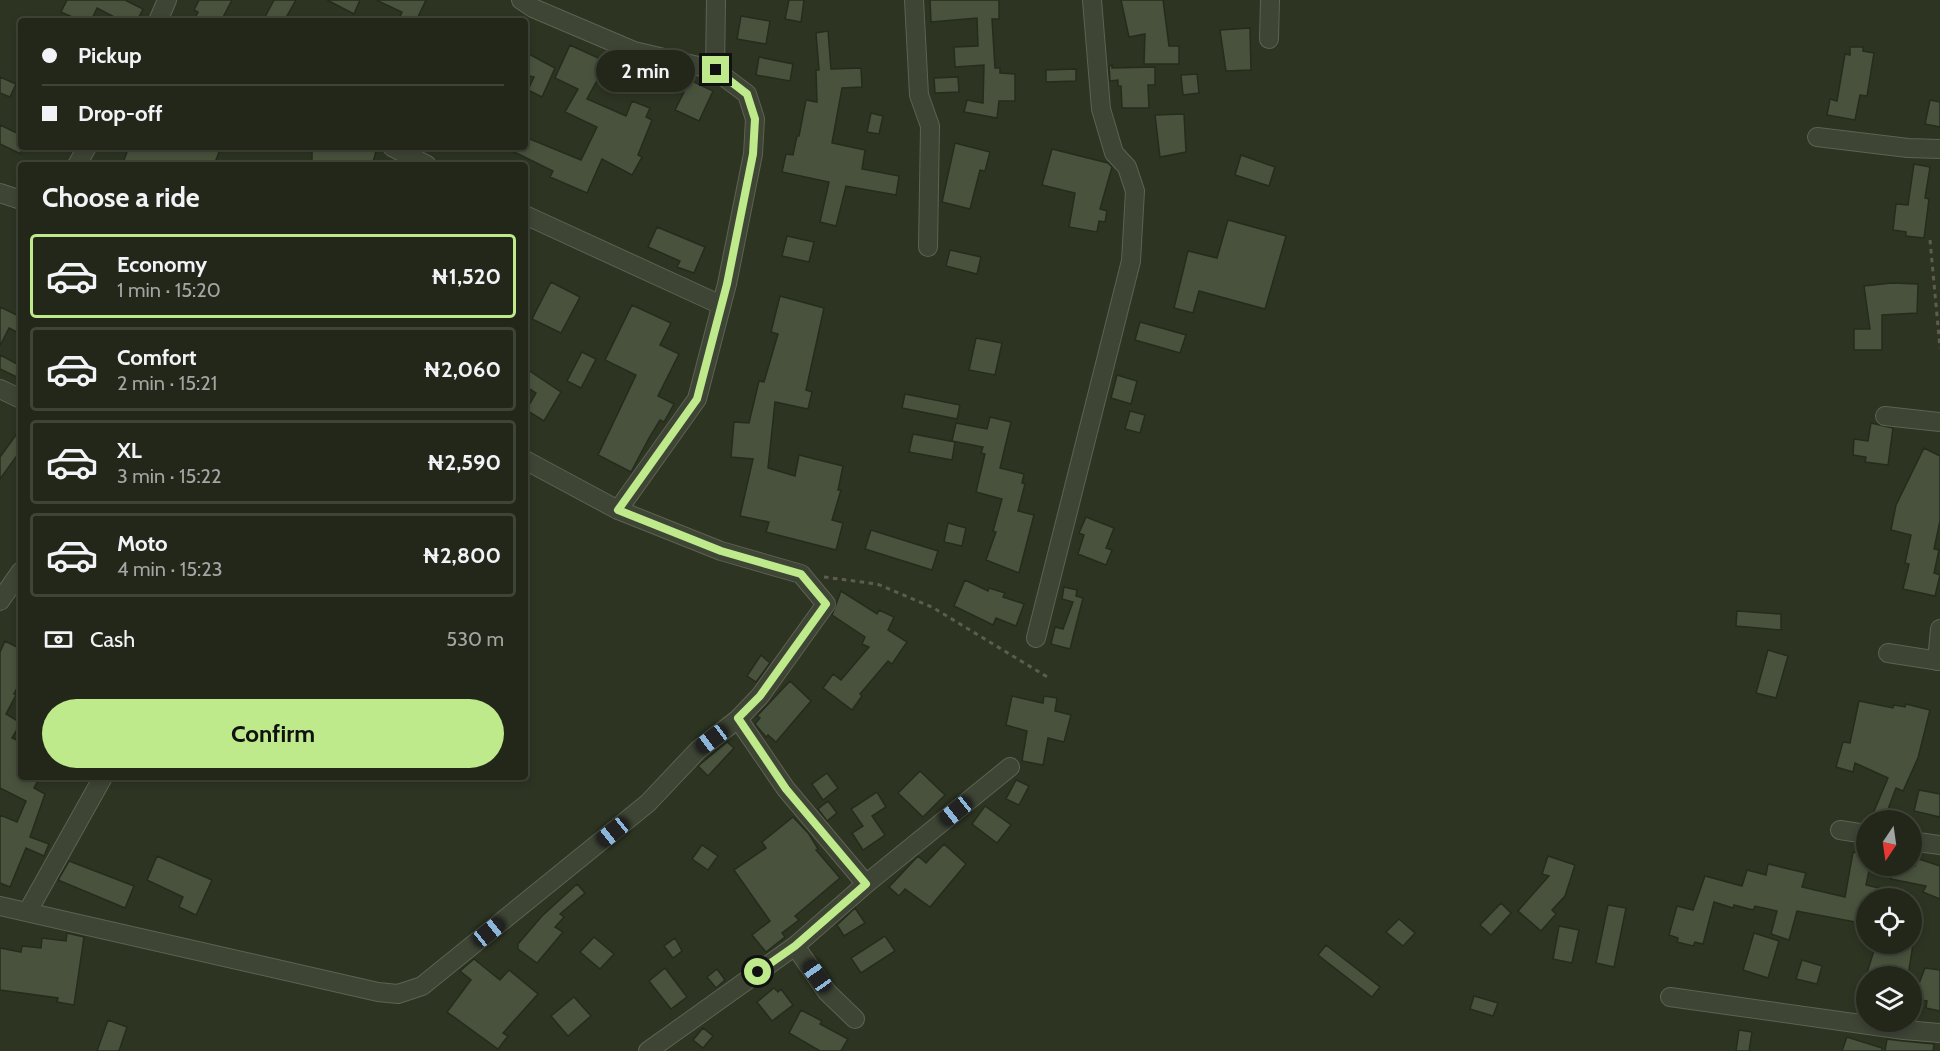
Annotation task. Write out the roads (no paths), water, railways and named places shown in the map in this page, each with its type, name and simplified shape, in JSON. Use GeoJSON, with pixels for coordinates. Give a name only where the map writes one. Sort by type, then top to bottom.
{"type":"FeatureCollection","features":[{"type":"Feature","properties":{"kind":"street"},"geometry":{"type":"LineString","coordinates":[[159,18],[166,0]]}},
{"type":"Feature","properties":{"kind":"street"},"geometry":{"type":"LineString","coordinates":[[716,0],[716,70]]}},
{"type":"Feature","properties":{"kind":"street"},"geometry":{"type":"LineString","coordinates":[[914,0],[919,95],[930,126],[928,247]]}},
{"type":"Feature","properties":{"kind":"street"},"geometry":{"type":"LineString","coordinates":[[1036,638],[1131,261],[1135,191],[1127,167],[1114,153],[1101,109],[1092,0]]}},
{"type":"Feature","properties":{"kind":"street"},"geometry":{"type":"LineString","coordinates":[[1269,39],[1270,0]]}},
{"type":"Feature","properties":{"kind":"street"},"geometry":{"type":"LineString","coordinates":[[530,3],[634,51],[716,70],[747,94],[755,119],[753,154],[721,305],[697,399],[618,510]]}},
{"type":"Feature","properties":{"kind":"street"},"geometry":{"type":"LineString","coordinates":[[1817,136],[1908,148],[1940,149]]}},
{"type":"Feature","properties":{"kind":"street"},"geometry":{"type":"LineString","coordinates":[[398,150],[421,162]]}},
{"type":"Feature","properties":{"kind":"street"},"geometry":{"type":"LineString","coordinates":[[0,193],[18,199]]}},
{"type":"Feature","properties":{"kind":"street"},"geometry":{"type":"LineString","coordinates":[[528,216],[721,305]]}},
{"type":"Feature","properties":{"kind":"street"},"geometry":{"type":"LineString","coordinates":[[0,389],[18,398]]}},
{"type":"Feature","properties":{"kind":"street"},"geometry":{"type":"LineString","coordinates":[[1885,416],[1940,422]]}},
{"type":"Feature","properties":{"kind":"street"},"geometry":{"type":"LineString","coordinates":[[0,906],[378,992],[398,994],[422,986],[648,804],[698,750],[738,718],[760,696],[826,604],[801,574],[721,551],[618,510],[528,462]]}},
{"type":"Feature","properties":{"kind":"street"},"geometry":{"type":"LineString","coordinates":[[0,601],[18,575]]}},
{"type":"Feature","properties":{"kind":"street"},"geometry":{"type":"LineString","coordinates":[[1888,653],[1939,661],[1940,629]]}},
{"type":"Feature","properties":{"kind":"street"},"geometry":{"type":"LineString","coordinates":[[738,718],[786,789],[866,884]]}},
{"type":"Feature","properties":{"kind":"street"},"geometry":{"type":"LineString","coordinates":[[648,1051],[795,946],[866,884],[1010,767]]}},
{"type":"Feature","properties":{"kind":"street"},"geometry":{"type":"LineString","coordinates":[[28,911],[101,780]]}},
{"type":"Feature","properties":{"kind":"street"},"geometry":{"type":"LineString","coordinates":[[1840,830],[1856,832]]}},
{"type":"Feature","properties":{"kind":"street"},"geometry":{"type":"LineString","coordinates":[[1922,843],[1940,845]]}},
{"type":"Feature","properties":{"kind":"street"},"geometry":{"type":"LineString","coordinates":[[795,946],[827,992],[855,1019]]}},
{"type":"Feature","properties":{"kind":"street"},"geometry":{"type":"LineString","coordinates":[[1670,997],[1940,1033]]}}]}
